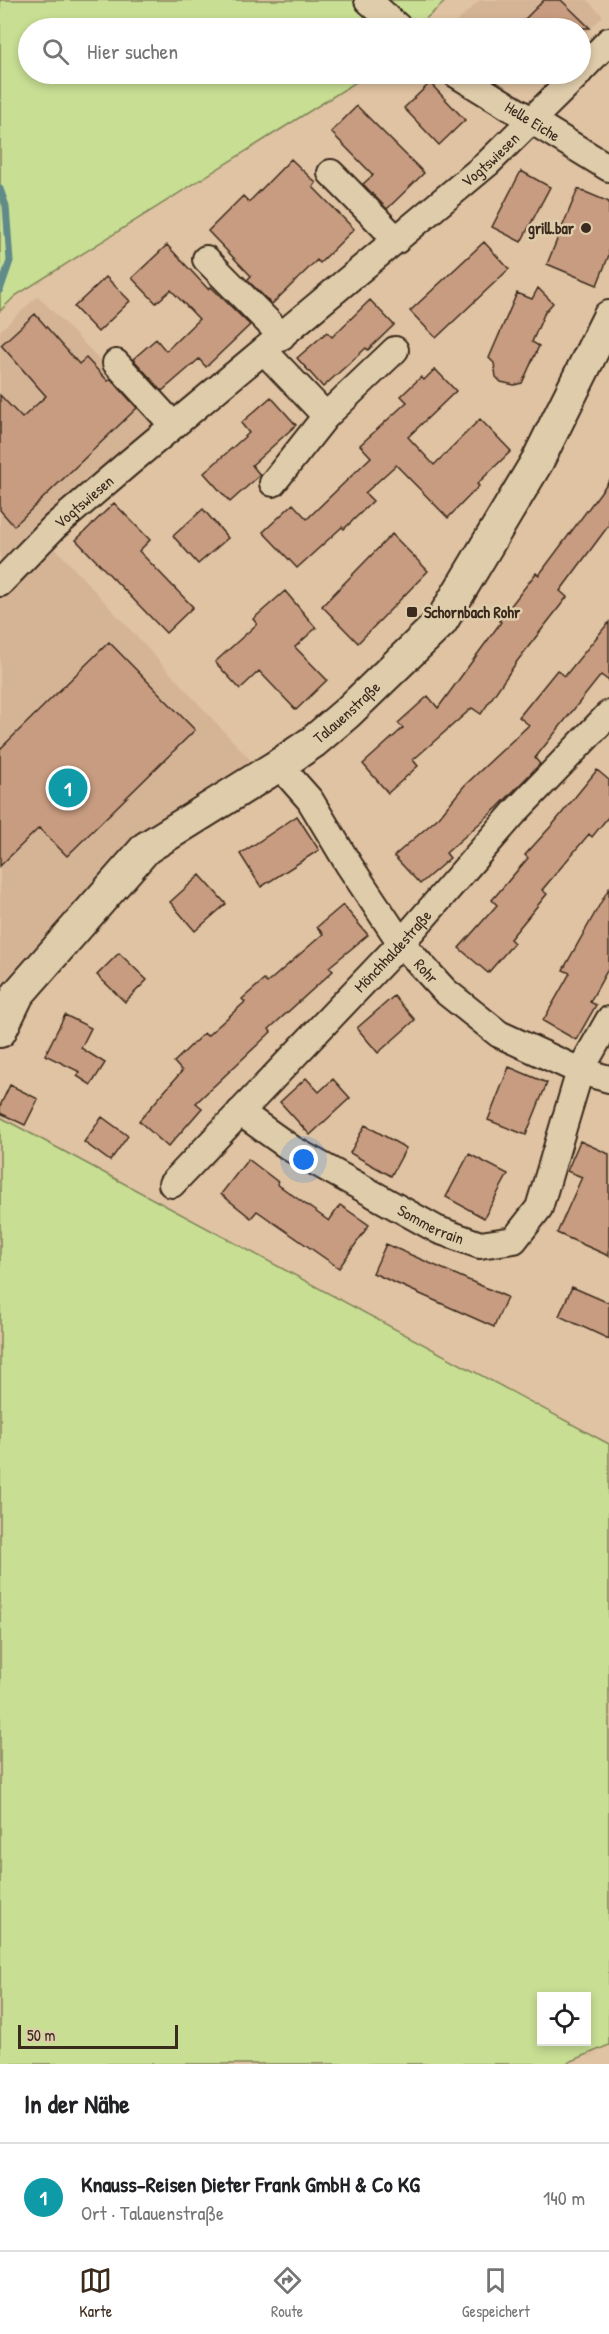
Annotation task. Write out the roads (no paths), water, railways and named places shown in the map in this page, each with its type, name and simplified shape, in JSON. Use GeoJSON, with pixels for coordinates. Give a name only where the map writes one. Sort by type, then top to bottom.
{"type":"FeatureCollection","features":[{"type":"Feature","properties":{"kind":"street"},"geometry":{"type":"LineString","coordinates":[[368,0],[388,18]]}},
{"type":"Feature","properties":{"kind":"street","name":"Vogtswiesen"},"geometry":{"type":"LineString","coordinates":[[591,60],[609,41]]}},
{"type":"Feature","properties":{"kind":"street","name":"Helle Eiche"},"geometry":{"type":"LineString","coordinates":[[470,84],[531,118],[609,168]]}},
{"type":"Feature","properties":{"kind":"street","name":"Vogtswiesen"},"geometry":{"type":"LineString","coordinates":[[0,583],[54,527],[172,425],[488,163],[566,84]]}},
{"type":"Feature","properties":{"kind":"street"},"geometry":{"type":"LineString","coordinates":[[332,173],[397,240]]}},
{"type":"Feature","properties":{"kind":"street"},"geometry":{"type":"LineString","coordinates":[[206,259],[273,343],[326,417]]}},
{"type":"Feature","properties":{"kind":"street","name":"Talauenstraße"},"geometry":{"type":"LineString","coordinates":[[0,1031],[18,994],[146,848],[279,765],[348,712],[441,622],[538,460],[609,317]]}},
{"type":"Feature","properties":{"kind":"street"},"geometry":{"type":"LineString","coordinates":[[273,483],[326,417],[395,350]]}},
{"type":"Feature","properties":{"kind":"street"},"geometry":{"type":"LineString","coordinates":[[116,363],[172,425]]}},
{"type":"Feature","properties":{"kind":"street","name":"Mönchhaldestraße"},"geometry":{"type":"LineString","coordinates":[[172,1184],[401,943],[514,813],[609,714]]}},
{"type":"Feature","properties":{"kind":"street","name":"Rohr"},"geometry":{"type":"LineString","coordinates":[[279,765],[310,800],[349,865],[401,943],[445,991],[499,1034],[580,1071],[609,1079]]}},
{"type":"Feature","properties":{"kind":"street","name":"Sommerrain"},"geometry":{"type":"LineString","coordinates":[[240,1112],[292,1149],[438,1230],[480,1245],[514,1240],[539,1208],[580,1071],[609,1020]]}},
{"type":"Feature","properties":{"kind":"waterway"},"geometry":{"type":"LineString","coordinates":[[0,189],[6,206],[10,261],[0,290]]}},
{"type":"Feature","properties":{"kind":"place","name":"grill.bar"},"geometry":{"type":"Point","coordinates":[586,228]}},
{"type":"Feature","properties":{"kind":"place","name":"Schornbach Rohr"},"geometry":{"type":"Point","coordinates":[412,612]}},
{"type":"Feature","properties":{"kind":"place","name":"Knauss-Reisen Dieter Frank GmbH & Co KG"},"geometry":{"type":"Point","coordinates":[68,788]}}]}
